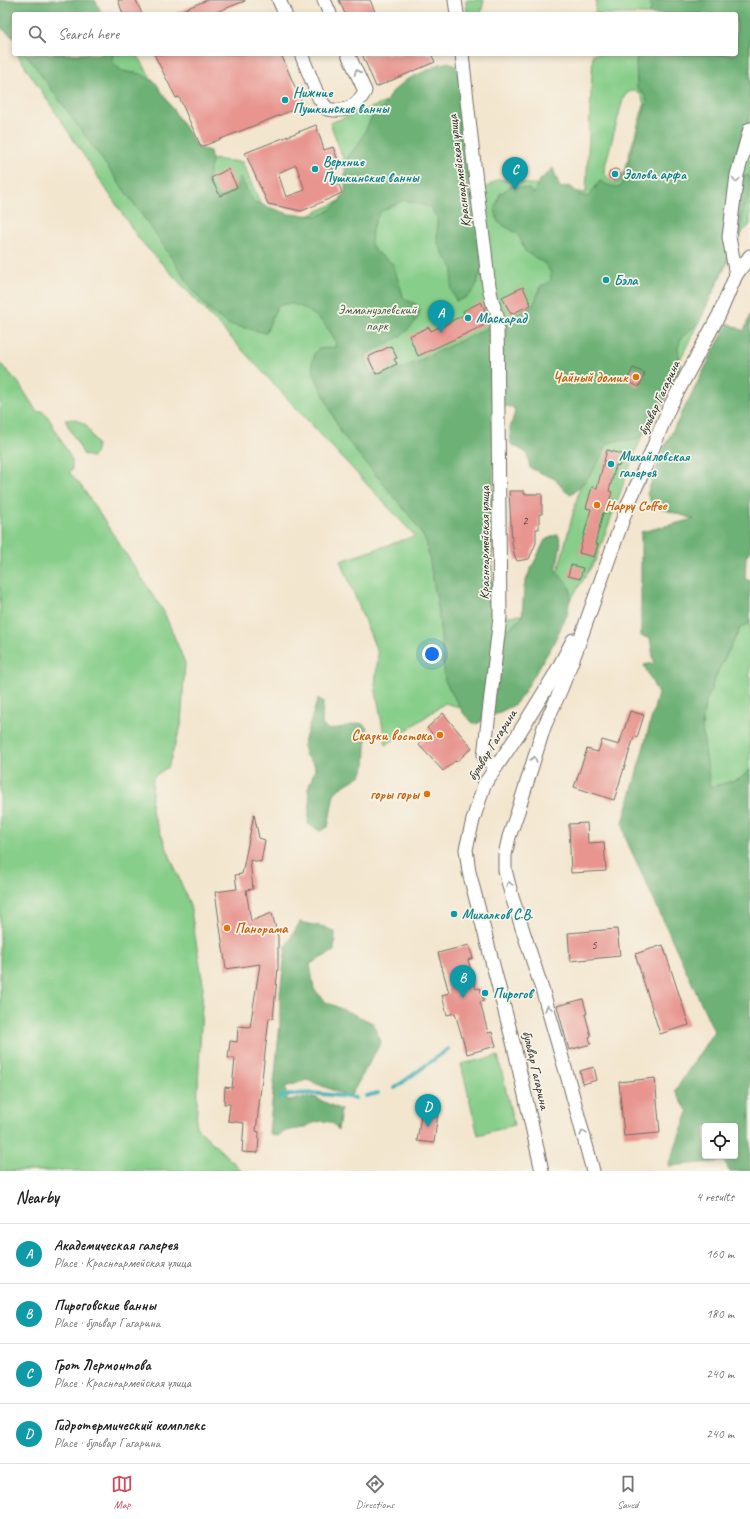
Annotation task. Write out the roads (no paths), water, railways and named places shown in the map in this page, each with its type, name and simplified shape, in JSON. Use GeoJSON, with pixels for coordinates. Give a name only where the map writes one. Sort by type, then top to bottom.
{"type":"FeatureCollection","features":[{"type":"Feature","properties":{"kind":"street"},"geometry":{"type":"LineString","coordinates":[[279,0],[284,12]]}},
{"type":"Feature","properties":{"kind":"street"},"geometry":{"type":"LineString","coordinates":[[324,0],[329,12]]}},
{"type":"Feature","properties":{"kind":"street"},"geometry":{"type":"LineString","coordinates":[[455,0],[457,12]]}},
{"type":"Feature","properties":{"kind":"street"},"geometry":{"type":"LineString","coordinates":[[302,56],[318,98],[327,109],[336,111],[354,106],[360,100],[365,91],[349,56]]}},
{"type":"Feature","properties":{"kind":"street","name":"Красноармейская улица"},"geometry":{"type":"LineString","coordinates":[[462,56],[475,184],[488,270],[489,294],[496,311],[500,617],[484,756],[496,766]]}},
{"type":"Feature","properties":{"kind":"street"},"geometry":{"type":"LineString","coordinates":[[736,275],[729,237],[736,175],[750,129]]}},
{"type":"Feature","properties":{"kind":"street","name":"бульвар Гагарина"},"geometry":{"type":"LineString","coordinates":[[593,1171],[554,1028],[512,897],[505,870],[505,854],[544,727],[561,689],[629,502],[669,408],[719,315],[736,275],[750,256]]}},
{"type":"Feature","properties":{"kind":"street","name":"бульвар Гагарина"},"geometry":{"type":"LineString","coordinates":[[542,1171],[514,1046],[469,872],[466,849],[484,785],[519,733],[554,676],[592,605]]}},
{"type":"Feature","properties":{"kind":"waterway"},"geometry":{"type":"LineString","coordinates":[[395,1088],[448,1049]]}},
{"type":"Feature","properties":{"kind":"waterway"},"geometry":{"type":"LineString","coordinates":[[280,1097],[308,1093],[355,1098]]}},
{"type":"Feature","properties":{"kind":"waterway"},"geometry":{"type":"LineString","coordinates":[[366,1096],[378,1093]]}},
{"type":"Feature","properties":{"kind":"place","name":"Нижние Пушкинские ванны"},"geometry":{"type":"Point","coordinates":[285,100]}},
{"type":"Feature","properties":{"kind":"place","name":"Верхние Пушкинские ванны"},"geometry":{"type":"Point","coordinates":[315,169]}},
{"type":"Feature","properties":{"kind":"place","name":"Эолова арфа"},"geometry":{"type":"Point","coordinates":[615,174]}},
{"type":"Feature","properties":{"kind":"place","name":"Грот Лермонтова"},"geometry":{"type":"Point","coordinates":[515,190]}},
{"type":"Feature","properties":{"kind":"place","name":"Бэла"},"geometry":{"type":"Point","coordinates":[606,280]}},
{"type":"Feature","properties":{"kind":"place","name":"Маскарад"},"geometry":{"type":"Point","coordinates":[468,318]}},
{"type":"Feature","properties":{"kind":"place","name":"Академическая галерея"},"geometry":{"type":"Point","coordinates":[441,333]}},
{"type":"Feature","properties":{"kind":"place","name":"Чайный домик"},"geometry":{"type":"Point","coordinates":[636,377]}},
{"type":"Feature","properties":{"kind":"place","name":"Михайловская галерея"},"geometry":{"type":"Point","coordinates":[611,464]}},
{"type":"Feature","properties":{"kind":"place","name":"Happy Coffee"},"geometry":{"type":"Point","coordinates":[597,505]}},
{"type":"Feature","properties":{"kind":"place","name":"Сказки востока"},"geometry":{"type":"Point","coordinates":[440,735]}},
{"type":"Feature","properties":{"kind":"place","name":"горы горы"},"geometry":{"type":"Point","coordinates":[427,794]}},
{"type":"Feature","properties":{"kind":"place","name":"Михалков С.В."},"geometry":{"type":"Point","coordinates":[454,914]}},
{"type":"Feature","properties":{"kind":"place","name":"Панорама"},"geometry":{"type":"Point","coordinates":[227,928]}},
{"type":"Feature","properties":{"kind":"place","name":"Пирогов"},"geometry":{"type":"Point","coordinates":[485,993]}},
{"type":"Feature","properties":{"kind":"place","name":"Пироговские ванны"},"geometry":{"type":"Point","coordinates":[463,998]}},
{"type":"Feature","properties":{"kind":"place","name":"Гидротермический комплекс"},"geometry":{"type":"Point","coordinates":[428,1127]}},
{"type":"Feature","properties":{"kind":"park label","name":"Эммануэлевский парк"},"geometry":{"type":"Point","coordinates":[377,318]}}]}
